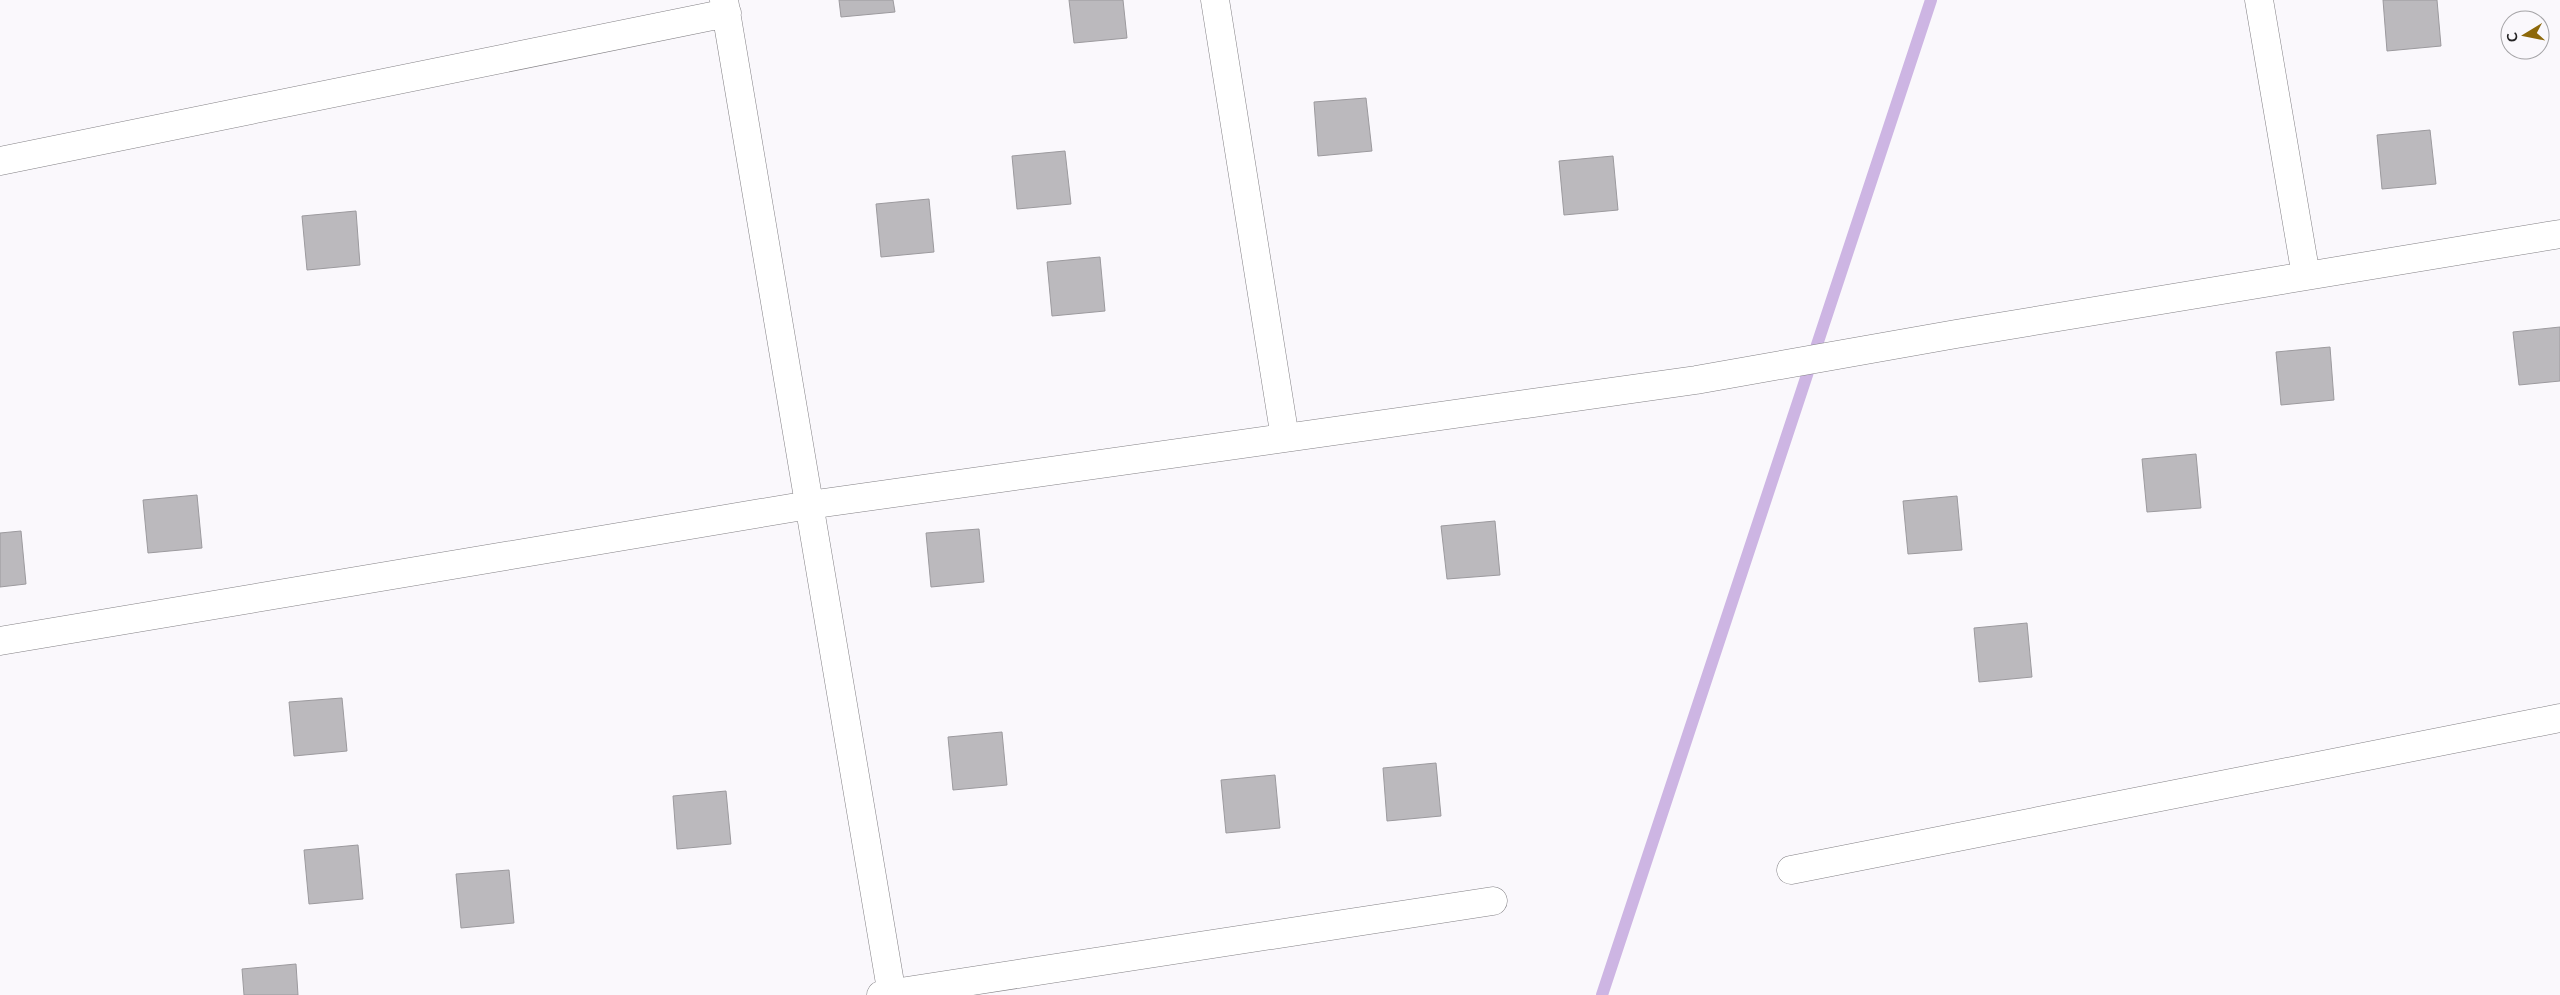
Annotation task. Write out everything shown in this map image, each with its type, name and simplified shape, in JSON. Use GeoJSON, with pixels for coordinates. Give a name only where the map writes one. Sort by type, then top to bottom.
{"type":"FeatureCollection","features":[{"type":"Feature","properties":{"kind":"lane"},"geometry":{"type":"LineString","coordinates":[[1215,0],[1285,438]]}},
{"type":"Feature","properties":{"kind":"lane"},"geometry":{"type":"LineString","coordinates":[[2259,0],[2306,276]]}},
{"type":"Feature","properties":{"kind":"lane"},"geometry":{"type":"LineString","coordinates":[[0,161],[725,6],[809,505],[888,994],[1493,900]]}},
{"type":"Feature","properties":{"kind":"lane"},"geometry":{"type":"LineString","coordinates":[[0,641],[809,505],[1696,380],[2560,234]]}},
{"type":"Feature","properties":{"kind":"lane"},"geometry":{"type":"LineString","coordinates":[[1791,870],[2560,718]]}},
{"type":"Feature","properties":{"kind":"building"},"geometry":{"type":"Polygon","coordinates":[[[839,0],[893,0],[895,12],[841,17],[839,0]]]}},
{"type":"Feature","properties":{"kind":"building"},"geometry":{"type":"Polygon","coordinates":[[[1069,0],[1123,0],[1127,38],[1074,43],[1069,0]]]}},
{"type":"Feature","properties":{"kind":"building"},"geometry":{"type":"Polygon","coordinates":[[[2383,0],[2437,0],[2441,46],[2387,51],[2383,0]]]}},
{"type":"Feature","properties":{"kind":"building"},"geometry":{"type":"Polygon","coordinates":[[[1366,98],[1372,151],[1318,156],[1314,102],[1366,98]]]}},
{"type":"Feature","properties":{"kind":"building"},"geometry":{"type":"Polygon","coordinates":[[[2430,130],[2436,184],[2382,189],[2377,135],[2430,130]]]}},
{"type":"Feature","properties":{"kind":"building"},"geometry":{"type":"Polygon","coordinates":[[[1065,151],[1071,204],[1017,209],[1012,156],[1065,151]]]}},
{"type":"Feature","properties":{"kind":"building"},"geometry":{"type":"Polygon","coordinates":[[[1613,156],[1618,210],[1564,215],[1559,161],[1613,156]]]}},
{"type":"Feature","properties":{"kind":"building"},"geometry":{"type":"Polygon","coordinates":[[[929,199],[934,252],[881,257],[876,204],[929,199]]]}},
{"type":"Feature","properties":{"kind":"building"},"geometry":{"type":"Polygon","coordinates":[[[356,211],[360,265],[307,270],[302,216],[356,211]]]}},
{"type":"Feature","properties":{"kind":"building"},"geometry":{"type":"Polygon","coordinates":[[[1100,257],[1105,311],[1052,316],[1047,262],[1100,257]]]}},
{"type":"Feature","properties":{"kind":"building"},"geometry":{"type":"Polygon","coordinates":[[[2560,327],[2560,381],[2519,385],[2513,332],[2560,327]]]}},
{"type":"Feature","properties":{"kind":"building"},"geometry":{"type":"Polygon","coordinates":[[[2330,347],[2334,400],[2281,405],[2276,352],[2330,347]]]}},
{"type":"Feature","properties":{"kind":"building"},"geometry":{"type":"Polygon","coordinates":[[[2196,454],[2201,508],[2147,512],[2142,459],[2196,454]]]}},
{"type":"Feature","properties":{"kind":"building"},"geometry":{"type":"Polygon","coordinates":[[[197,495],[202,548],[148,553],[143,500],[197,495]]]}},
{"type":"Feature","properties":{"kind":"building"},"geometry":{"type":"Polygon","coordinates":[[[1957,496],[1962,550],[1908,554],[1903,501],[1957,496]]]}},
{"type":"Feature","properties":{"kind":"building"},"geometry":{"type":"Polygon","coordinates":[[[1495,521],[1500,575],[1447,579],[1441,526],[1495,521]]]}},
{"type":"Feature","properties":{"kind":"building"},"geometry":{"type":"Polygon","coordinates":[[[979,529],[984,582],[931,587],[926,533],[979,529]]]}},
{"type":"Feature","properties":{"kind":"building"},"geometry":{"type":"Polygon","coordinates":[[[21,531],[26,584],[0,587],[0,533],[21,531]]]}},
{"type":"Feature","properties":{"kind":"building"},"geometry":{"type":"Polygon","coordinates":[[[2027,623],[2032,677],[1979,682],[1974,628],[2027,623]]]}},
{"type":"Feature","properties":{"kind":"building"},"geometry":{"type":"Polygon","coordinates":[[[342,698],[347,751],[294,756],[289,702],[342,698]]]}},
{"type":"Feature","properties":{"kind":"building"},"geometry":{"type":"Polygon","coordinates":[[[1002,732],[1007,785],[953,790],[948,737],[1002,732]]]}},
{"type":"Feature","properties":{"kind":"building"},"geometry":{"type":"Polygon","coordinates":[[[1436,763],[1441,816],[1387,821],[1383,768],[1436,763]]]}},
{"type":"Feature","properties":{"kind":"building"},"geometry":{"type":"Polygon","coordinates":[[[1275,775],[1280,828],[1226,833],[1221,780],[1275,775]]]}},
{"type":"Feature","properties":{"kind":"building"},"geometry":{"type":"Polygon","coordinates":[[[726,791],[731,844],[677,849],[673,796],[726,791]]]}},
{"type":"Feature","properties":{"kind":"building"},"geometry":{"type":"Polygon","coordinates":[[[358,845],[363,899],[309,904],[304,850],[358,845]]]}},
{"type":"Feature","properties":{"kind":"building"},"geometry":{"type":"Polygon","coordinates":[[[509,870],[514,923],[461,928],[456,874],[509,870]]]}},
{"type":"Feature","properties":{"kind":"building"},"geometry":{"type":"Polygon","coordinates":[[[296,964],[298,995],[244,995],[242,969],[296,964]]]}},
{"type":"Feature","properties":{"kind":"waterway"},"geometry":{"type":"LineString","coordinates":[[1602,995],[1931,0]]}}]}
